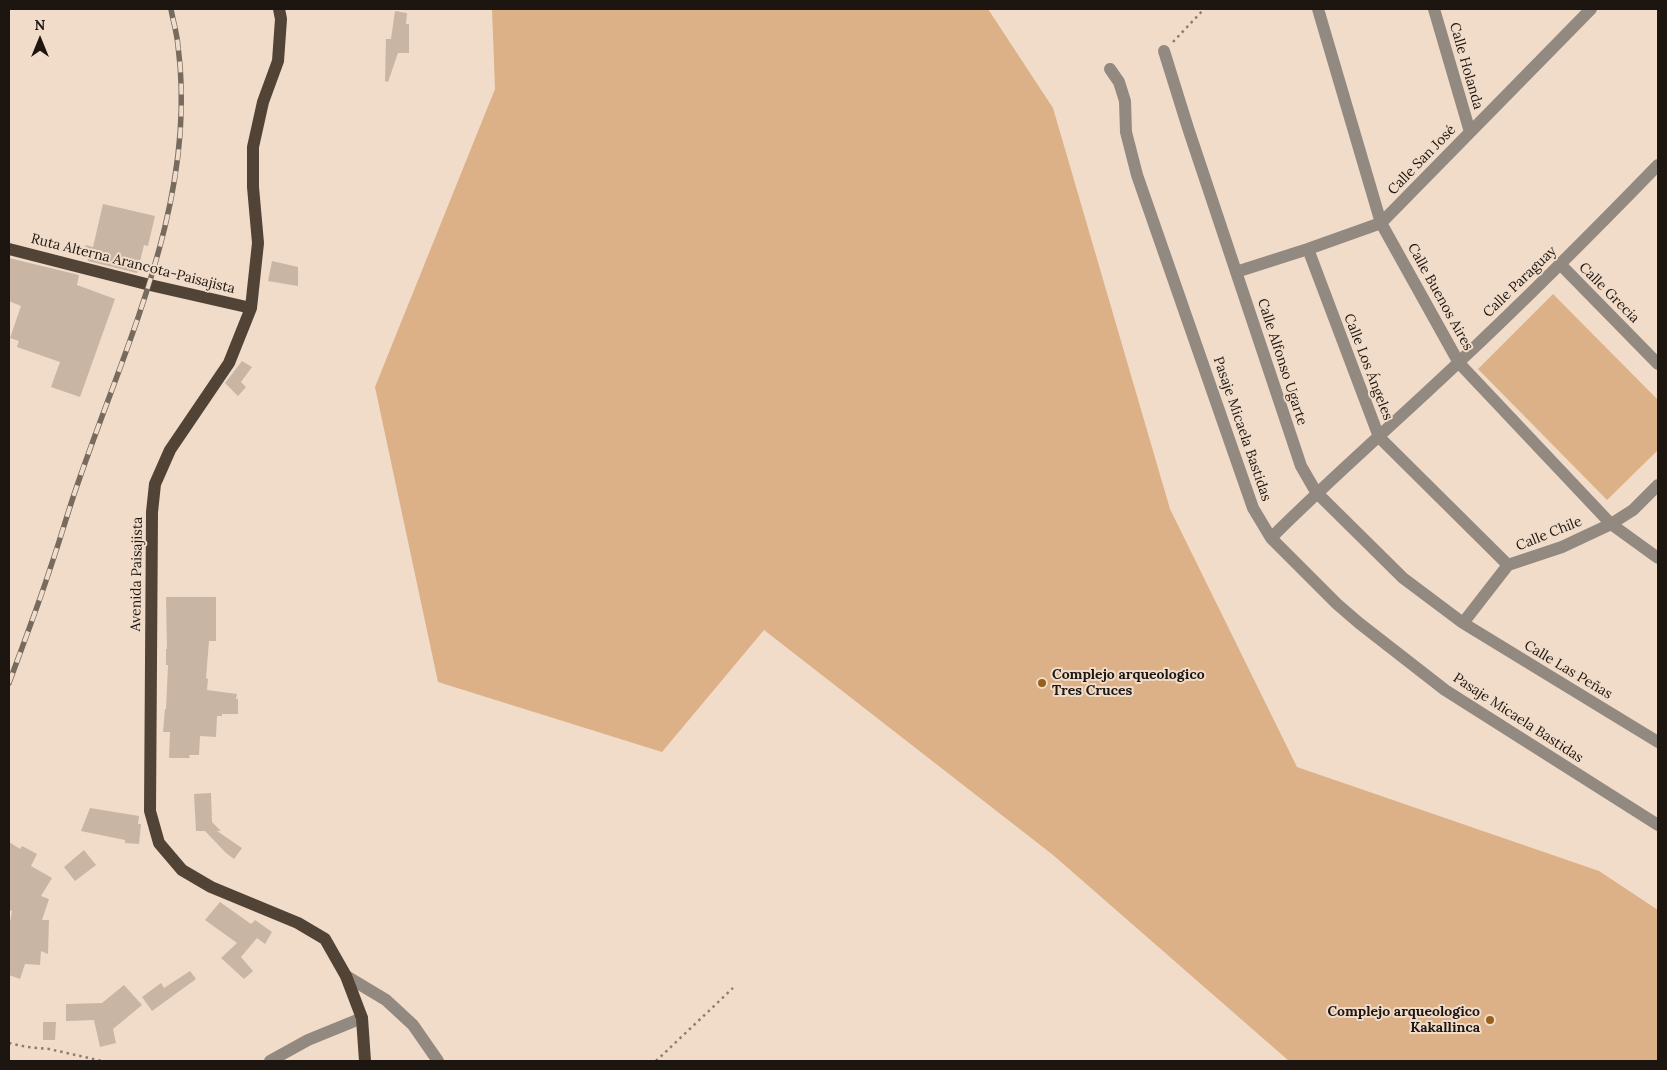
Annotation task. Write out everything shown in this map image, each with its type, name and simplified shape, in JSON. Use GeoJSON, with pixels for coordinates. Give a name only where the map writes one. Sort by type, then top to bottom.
{"type":"FeatureCollection","features":[{"type":"Feature","properties":{"kind":"main road","name":"Avenida Paisajista"},"geometry":{"type":"LineString","coordinates":[[279,9],[281,19],[278,61],[263,102],[253,147],[253,187],[258,243],[251,308],[229,363],[170,450],[155,484],[152,512],[150,811],[159,843],[182,870],[211,887],[298,923],[324,939],[346,976],[362,1018],[365,1061]]}},
{"type":"Feature","properties":{"kind":"main road","name":"Ruta Alterna Arancota-Paisajista"},"geometry":{"type":"LineString","coordinates":[[9,249],[150,285],[251,308]]}},
{"type":"Feature","properties":{"kind":"street","name":"Calle Buenos Aires"},"geometry":{"type":"LineString","coordinates":[[1318,9],[1381,224],[1459,362],[1611,524],[1658,558]]}},
{"type":"Feature","properties":{"kind":"street","name":"Calle Holanda"},"geometry":{"type":"LineString","coordinates":[[1434,9],[1470,132]]}},
{"type":"Feature","properties":{"kind":"street","name":"Calle San José"},"geometry":{"type":"LineString","coordinates":[[1236,272],[1381,224],[1591,9]]}},
{"type":"Feature","properties":{"kind":"street","name":"Calle Alfonso Ugarte"},"geometry":{"type":"LineString","coordinates":[[1164,51],[1301,466],[1316,492],[1403,578],[1463,623]]}},
{"type":"Feature","properties":{"kind":"street","name":"Pasaje Micaela Bastidas"},"geometry":{"type":"LineString","coordinates":[[1110,69],[1119,82],[1125,101],[1126,132],[1137,175],[1253,508],[1271,538],[1337,604],[1445,690],[1658,825]]}},
{"type":"Feature","properties":{"kind":"street","name":"Calle Paraguay"},"geometry":{"type":"LineString","coordinates":[[1271,538],[1316,492],[1379,437],[1459,362],[1658,165]]}},
{"type":"Feature","properties":{"kind":"street","name":"Calle Los Ángeles"},"geometry":{"type":"LineString","coordinates":[[1308,249],[1379,437],[1508,565]]}},
{"type":"Feature","properties":{"kind":"street","name":"Calle Grecia"},"geometry":{"type":"LineString","coordinates":[[1560,264],[1658,364]]}},
{"type":"Feature","properties":{"kind":"street","name":"Calle Chile"},"geometry":{"type":"LineString","coordinates":[[1463,623],[1508,565],[1562,547],[1611,524],[1634,510],[1658,485]]}},
{"type":"Feature","properties":{"kind":"street","name":"Calle Las Peñas"},"geometry":{"type":"LineString","coordinates":[[1463,623],[1658,742]]}},
{"type":"Feature","properties":{"kind":"street"},"geometry":{"type":"LineString","coordinates":[[346,976],[386,1000],[413,1025],[438,1061]]}},
{"type":"Feature","properties":{"kind":"street"},"geometry":{"type":"LineString","coordinates":[[270,1061],[308,1040],[362,1018]]}},
{"type":"Feature","properties":{"kind":"path"},"geometry":{"type":"LineString","coordinates":[[1164,51],[1204,9]]}},
{"type":"Feature","properties":{"kind":"path"},"geometry":{"type":"LineString","coordinates":[[656,1061],[734,988]]}},
{"type":"Feature","properties":{"kind":"path"},"geometry":{"type":"LineString","coordinates":[[9,1044],[49,1049],[102,1061]]}},
{"type":"Feature","properties":{"kind":"shaded area"},"geometry":{"type":"Polygon","coordinates":[[[492,9],[988,9],[1053,108],[1170,509],[1297,767],[1599,871],[1658,910],[1658,1061],[1289,1061],[1053,855],[764,630],[662,752],[438,682],[375,387],[495,89],[492,9]]]}},
{"type":"Feature","properties":{"kind":"shaded area"},"geometry":{"type":"Polygon","coordinates":[[[1553,294],[1658,400],[1658,450],[1607,500],[1478,369],[1553,294]]]}},
{"type":"Feature","properties":{"kind":"building"},"geometry":{"type":"Polygon","coordinates":[[[395,11],[407,13],[406,24],[409,24],[409,53],[398,53],[388,82],[385,81],[386,39],[391,39],[395,11]]]}},
{"type":"Feature","properties":{"kind":"building"},"geometry":{"type":"Polygon","coordinates":[[[103,204],[155,216],[148,246],[144,245],[137,273],[88,261],[85,245],[93,247],[103,204]]]}},
{"type":"Feature","properties":{"kind":"building"},"geometry":{"type":"Polygon","coordinates":[[[9,258],[79,275],[77,285],[115,299],[80,397],[51,387],[60,362],[17,347],[19,341],[10,338],[21,306],[9,301],[9,258]]]}},
{"type":"Feature","properties":{"kind":"building"},"geometry":{"type":"Polygon","coordinates":[[[272,261],[298,267],[298,286],[268,281],[272,261]]]}},
{"type":"Feature","properties":{"kind":"building"},"geometry":{"type":"Polygon","coordinates":[[[242,361],[252,367],[241,382],[246,387],[238,396],[225,383],[242,361]]]}},
{"type":"Feature","properties":{"kind":"building"},"geometry":{"type":"Polygon","coordinates":[[[166,597],[216,597],[216,641],[209,641],[207,690],[237,694],[236,699],[238,699],[238,714],[222,714],[222,716],[217,716],[216,737],[200,736],[199,755],[189,755],[190,758],[169,758],[170,732],[163,732],[168,665],[166,665],[166,597]]]}},
{"type":"Feature","properties":{"kind":"building"},"geometry":{"type":"Polygon","coordinates":[[[211,793],[212,822],[221,831],[217,831],[242,848],[234,859],[205,831],[196,831],[194,794],[211,793]]]}},
{"type":"Feature","properties":{"kind":"building"},"geometry":{"type":"Polygon","coordinates":[[[90,808],[139,816],[138,824],[141,824],[139,844],[125,843],[125,840],[81,831],[90,808]]]}},
{"type":"Feature","properties":{"kind":"building"},"geometry":{"type":"Polygon","coordinates":[[[9,842],[20,849],[22,846],[37,854],[31,866],[52,878],[41,896],[49,899],[42,920],[49,920],[48,954],[41,951],[40,965],[25,964],[20,979],[9,975],[9,927],[12,911],[9,910],[9,842]]]}},
{"type":"Feature","properties":{"kind":"building"},"geometry":{"type":"Polygon","coordinates":[[[84,850],[96,865],[75,881],[64,867],[84,850]]]}},
{"type":"Feature","properties":{"kind":"building"},"geometry":{"type":"Polygon","coordinates":[[[220,902],[251,924],[255,920],[272,932],[265,944],[257,938],[241,957],[253,971],[244,979],[221,958],[237,943],[205,920],[220,902]]]}},
{"type":"Feature","properties":{"kind":"building"},"geometry":{"type":"Polygon","coordinates":[[[190,971],[196,979],[152,1011],[142,997],[161,983],[164,988],[190,971]]]}},
{"type":"Feature","properties":{"kind":"building"},"geometry":{"type":"Polygon","coordinates":[[[124,985],[142,1005],[113,1029],[116,1043],[100,1047],[94,1020],[66,1021],[66,1004],[102,1003],[124,985]]]}},
{"type":"Feature","properties":{"kind":"building"},"geometry":{"type":"Polygon","coordinates":[[[43,1022],[56,1022],[55,1040],[43,1040],[43,1022]]]}},
{"type":"Feature","properties":{"kind":"railway"},"geometry":{"type":"LineString","coordinates":[[9,683],[41,596],[79,480],[137,321],[154,268],[168,213],[178,158],[181,102],[177,41],[171,9]]}},
{"type":"Feature","properties":{"kind":"place","name":"Complejo arqueologico Tres Cruces"},"geometry":{"type":"Point","coordinates":[1042,683]}},
{"type":"Feature","properties":{"kind":"place","name":"Complejo arqueologico Kakallinca"},"geometry":{"type":"Point","coordinates":[1490,1020]}}]}
